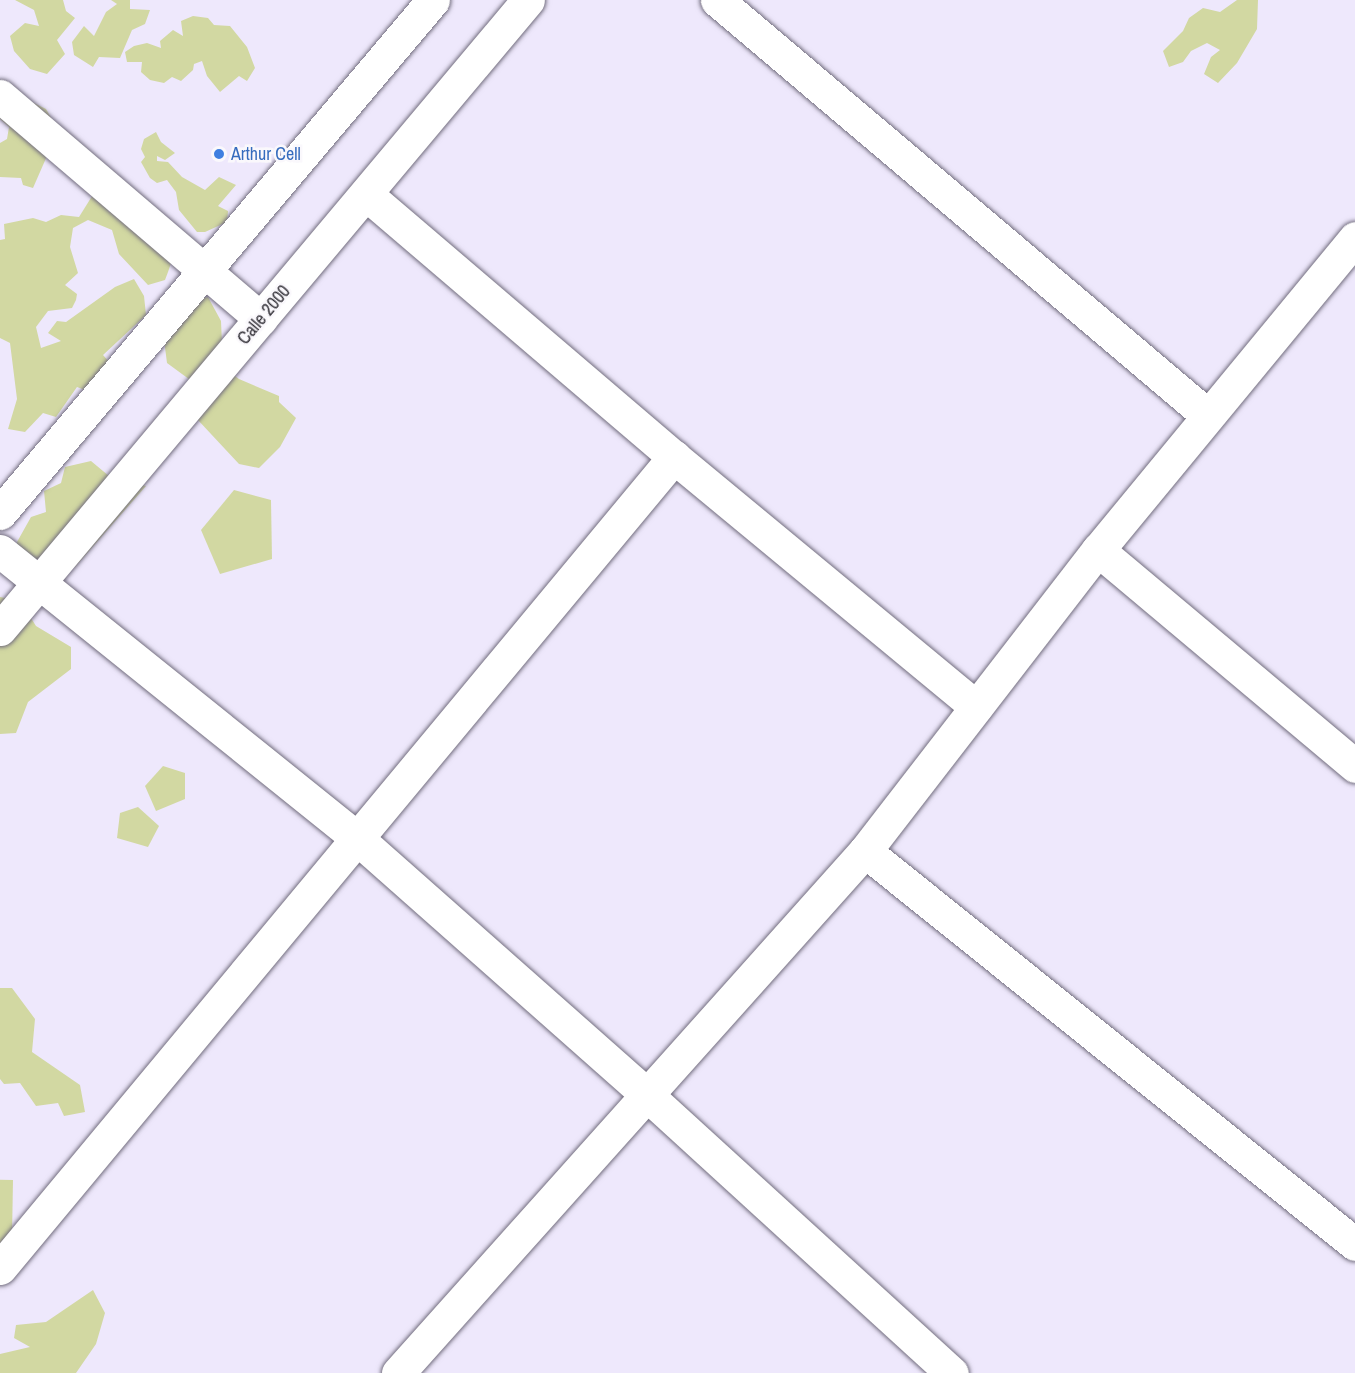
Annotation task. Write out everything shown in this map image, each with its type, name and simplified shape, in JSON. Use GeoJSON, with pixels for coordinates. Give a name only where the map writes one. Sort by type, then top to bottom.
{"type":"FeatureCollection","features":[{"type":"Feature","properties":{"kind":"street"},"geometry":{"type":"LineString","coordinates":[[0,513],[201,270],[433,0]]}},
{"type":"Feature","properties":{"kind":"street","name":"Calle 2000"},"geometry":{"type":"LineString","coordinates":[[0,629],[528,0]]}},
{"type":"Feature","properties":{"kind":"street"},"geometry":{"type":"LineString","coordinates":[[717,0],[1207,415]]}},
{"type":"Feature","properties":{"kind":"street"},"geometry":{"type":"LineString","coordinates":[[0,96],[261,319]]}},
{"type":"Feature","properties":{"kind":"street"},"geometry":{"type":"LineString","coordinates":[[366,194],[674,457],[976,706]]}},
{"type":"Feature","properties":{"kind":"street"},"geometry":{"type":"LineString","coordinates":[[398,1373],[865,851],[1098,550],[1355,238]]}},
{"type":"Feature","properties":{"kind":"street"},"geometry":{"type":"LineString","coordinates":[[0,1268],[674,457]]}},
{"type":"Feature","properties":{"kind":"street"},"geometry":{"type":"LineString","coordinates":[[1098,550],[1355,766]]}},
{"type":"Feature","properties":{"kind":"street"},"geometry":{"type":"LineString","coordinates":[[0,551],[41,581],[357,838],[646,1094],[952,1373]]}},
{"type":"Feature","properties":{"kind":"street"},"geometry":{"type":"LineString","coordinates":[[865,851],[1355,1244]]}},
{"type":"Feature","properties":{"kind":"green space"},"geometry":{"type":"Polygon","coordinates":[[[15,0],[63,0],[66,11],[75,18],[57,40],[65,54],[47,74],[30,69],[14,51],[10,36],[25,23],[39,26],[34,10],[15,0]]]}},
{"type":"Feature","properties":{"kind":"green space"},"geometry":{"type":"Polygon","coordinates":[[[111,0],[130,0],[130,9],[150,10],[145,24],[132,30],[120,58],[99,57],[93,67],[74,55],[72,42],[84,26],[94,36],[106,12],[117,4],[111,0]]]}},
{"type":"Feature","properties":{"kind":"green space"},"geometry":{"type":"Polygon","coordinates":[[[1237,0],[1258,0],[1257,29],[1237,63],[1218,83],[1204,74],[1211,57],[1220,50],[1207,43],[1191,51],[1183,62],[1169,67],[1163,51],[1183,31],[1189,18],[1203,8],[1220,12],[1237,0]]]}},
{"type":"Feature","properties":{"kind":"green space"},"geometry":{"type":"Polygon","coordinates":[[[193,16],[208,18],[214,25],[230,26],[247,47],[255,68],[247,81],[239,76],[220,92],[207,76],[202,61],[194,64],[193,70],[181,81],[172,77],[164,83],[150,80],[141,72],[142,62],[127,62],[125,52],[134,46],[147,43],[161,48],[160,41],[173,30],[183,36],[181,21],[193,16]]]}},
{"type":"Feature","properties":{"kind":"green space"},"geometry":{"type":"Polygon","coordinates":[[[0,86],[46,109],[54,123],[47,156],[33,188],[23,185],[21,178],[0,177],[0,143],[7,139],[9,127],[0,119],[0,86]]]}},
{"type":"Feature","properties":{"kind":"green space"},"geometry":{"type":"Polygon","coordinates":[[[156,132],[161,142],[175,153],[165,160],[157,156],[157,161],[168,162],[182,177],[205,190],[219,177],[236,185],[218,206],[228,211],[227,222],[205,232],[197,232],[179,210],[176,192],[167,180],[157,183],[150,178],[141,162],[145,157],[141,149],[144,139],[156,132]]]}},
{"type":"Feature","properties":{"kind":"green space"},"geometry":{"type":"Polygon","coordinates":[[[94,193],[104,196],[109,212],[119,211],[173,257],[168,272],[165,280],[148,285],[119,254],[112,230],[88,220],[73,228],[70,247],[78,273],[65,285],[77,294],[76,300],[72,308],[48,311],[36,327],[41,348],[61,341],[48,333],[57,321],[66,322],[115,287],[134,279],[144,296],[146,315],[103,355],[110,363],[85,390],[77,387],[56,417],[43,413],[25,432],[8,429],[17,399],[10,343],[0,338],[0,240],[5,239],[4,224],[33,218],[46,222],[61,215],[79,217],[94,193]]]}},
{"type":"Feature","properties":{"kind":"green space"},"geometry":{"type":"Polygon","coordinates":[[[208,297],[221,321],[223,367],[239,379],[279,396],[279,402],[296,418],[280,447],[259,468],[239,464],[197,419],[197,385],[167,363],[163,332],[190,301],[208,297]]]}},
{"type":"Feature","properties":{"kind":"green space"},"geometry":{"type":"Polygon","coordinates":[[[91,461],[109,476],[146,486],[75,567],[37,581],[15,556],[17,542],[31,517],[46,512],[44,491],[61,483],[65,467],[91,461]]]}},
{"type":"Feature","properties":{"kind":"green space"},"geometry":{"type":"Polygon","coordinates":[[[234,490],[271,500],[272,559],[220,574],[201,530],[234,490]]]}},
{"type":"Feature","properties":{"kind":"green space"},"geometry":{"type":"Polygon","coordinates":[[[0,597],[20,601],[36,626],[71,647],[71,669],[28,702],[16,733],[0,734],[0,597]]]}},
{"type":"Feature","properties":{"kind":"green space"},"geometry":{"type":"Polygon","coordinates":[[[163,766],[185,773],[185,799],[156,811],[145,786],[163,766]]]}},
{"type":"Feature","properties":{"kind":"green space"},"geometry":{"type":"Polygon","coordinates":[[[138,807],[159,826],[148,847],[117,838],[120,813],[138,807]]]}},
{"type":"Feature","properties":{"kind":"green space"},"geometry":{"type":"Polygon","coordinates":[[[0,988],[12,988],[35,1019],[32,1052],[80,1085],[85,1112],[64,1116],[58,1103],[36,1106],[20,1083],[4,1084],[0,1079],[0,988]]]}},
{"type":"Feature","properties":{"kind":"green space"},"geometry":{"type":"Polygon","coordinates":[[[0,1180],[13,1180],[12,1243],[0,1243],[0,1180]]]}},
{"type":"Feature","properties":{"kind":"green space"},"geometry":{"type":"Polygon","coordinates":[[[93,1290],[105,1313],[96,1344],[76,1373],[0,1373],[0,1354],[30,1347],[14,1338],[16,1325],[46,1322],[93,1290]]]}},
{"type":"Feature","properties":{"kind":"place","name":"Arthur Cell"},"geometry":{"type":"Point","coordinates":[219,154]}}]}
